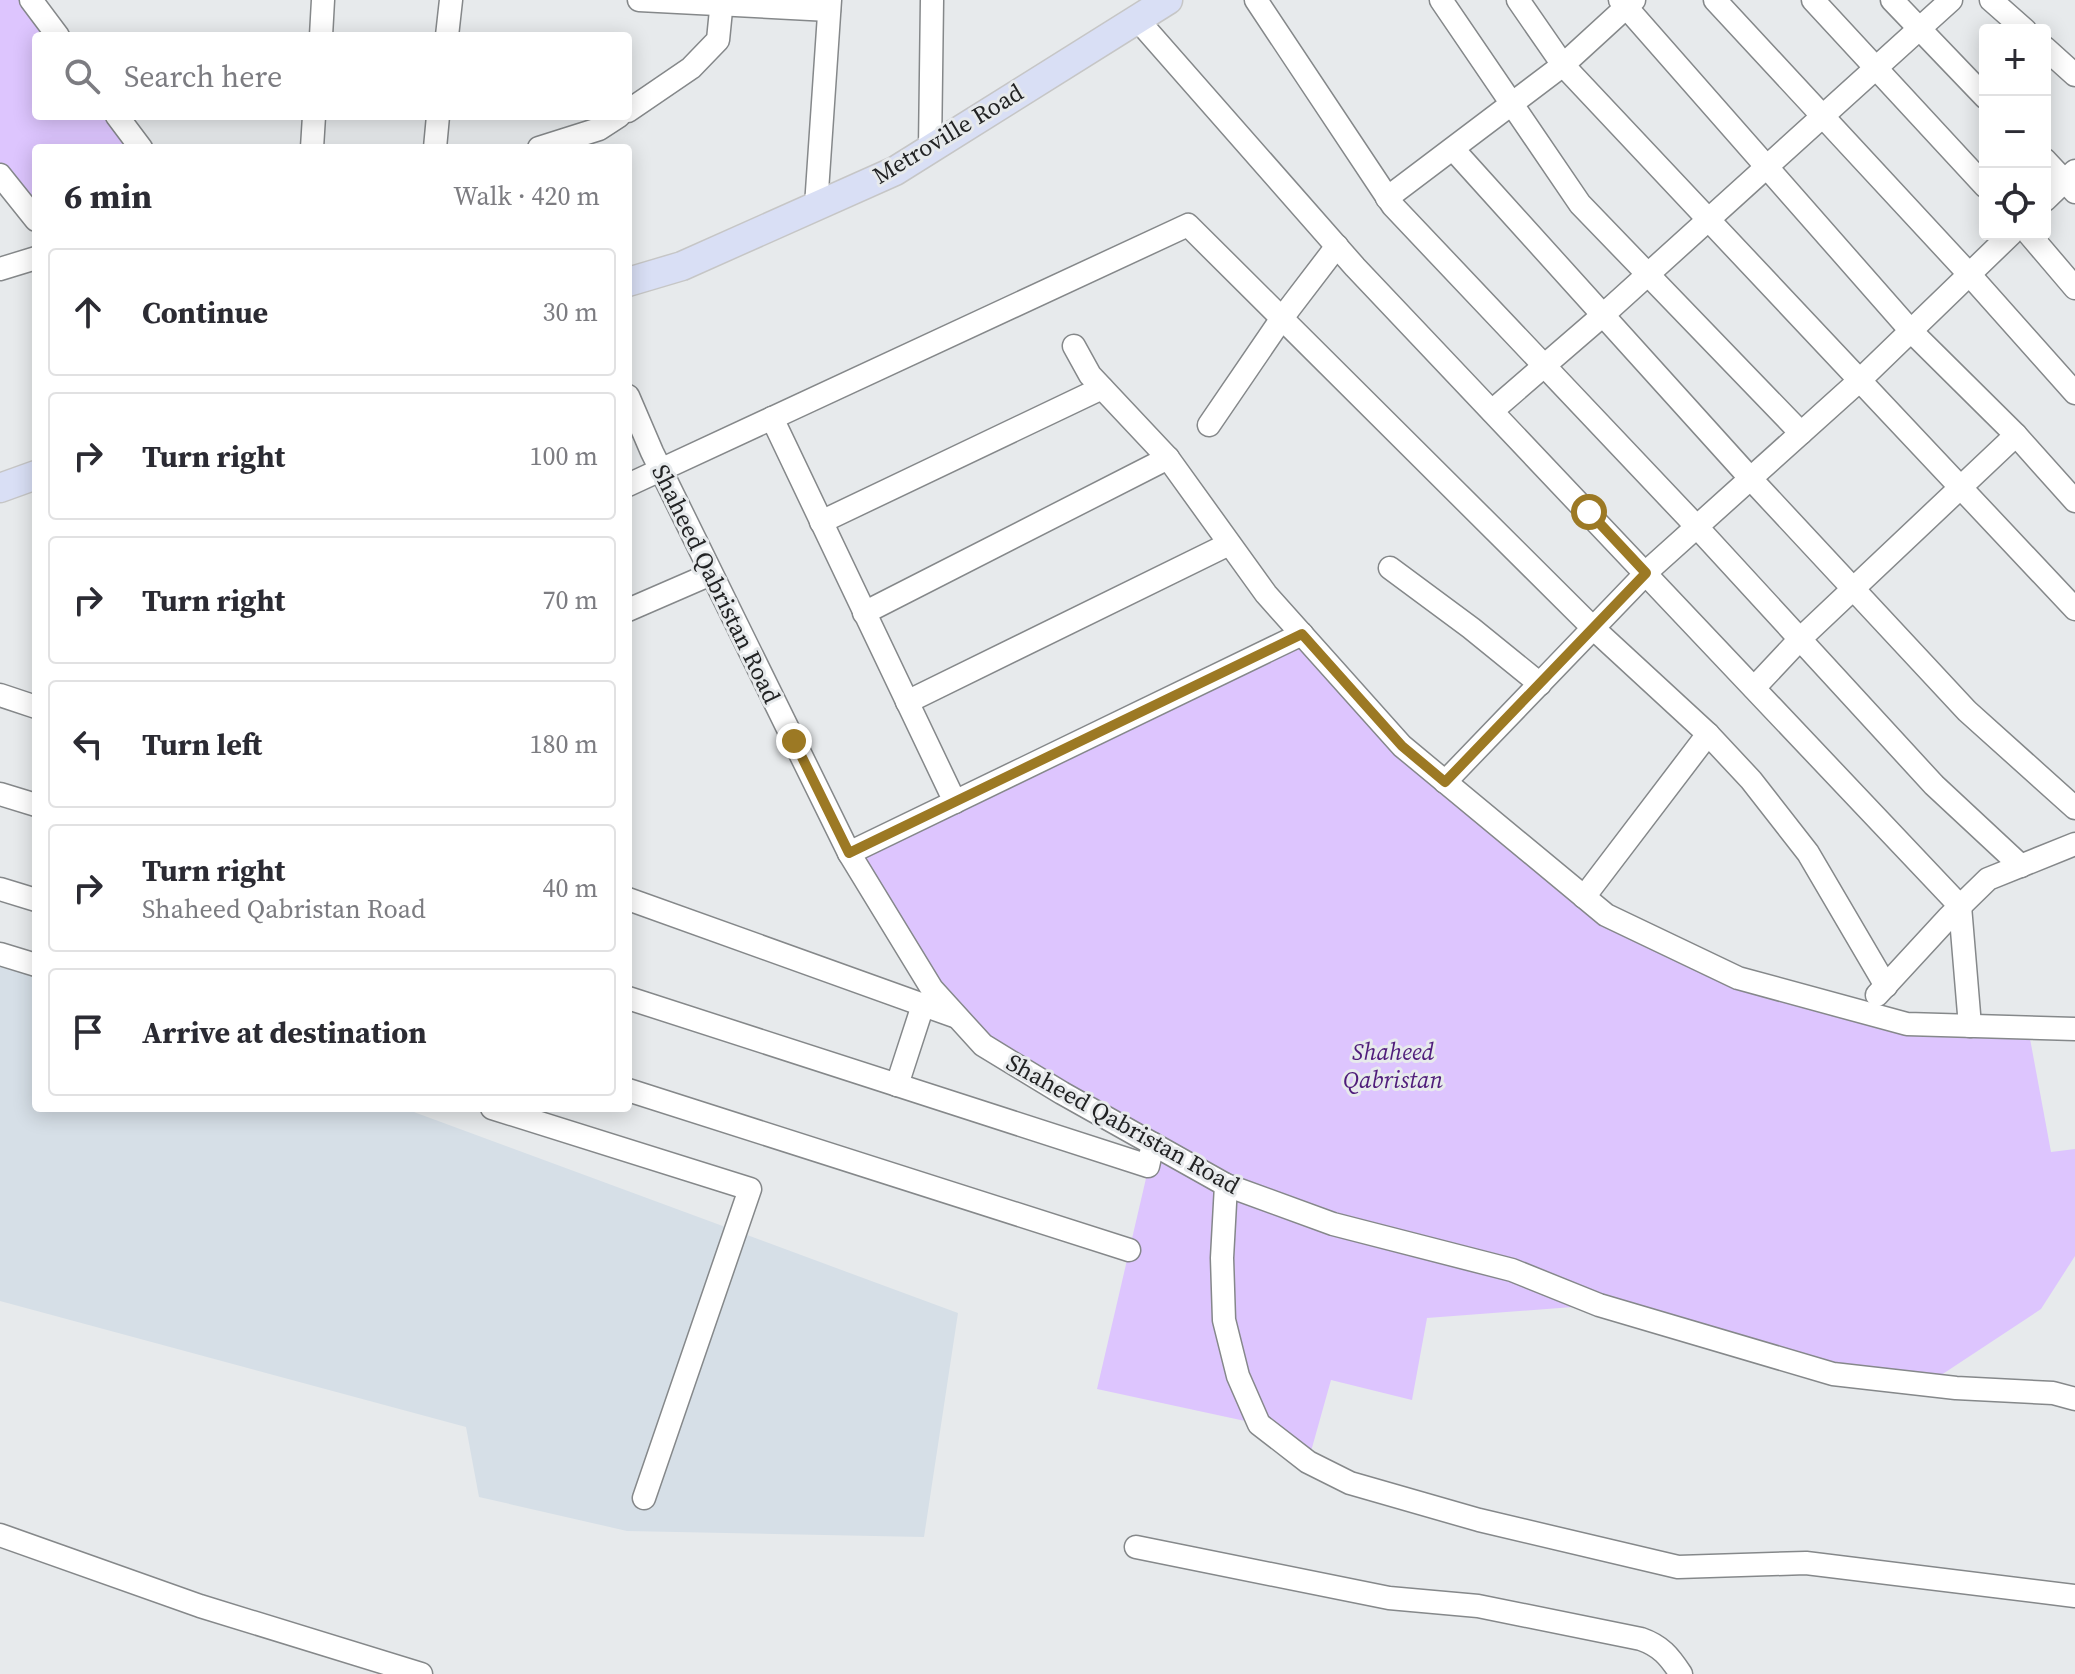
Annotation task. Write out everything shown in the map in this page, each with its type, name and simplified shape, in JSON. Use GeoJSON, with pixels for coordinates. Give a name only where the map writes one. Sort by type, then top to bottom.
{"type":"FeatureCollection","features":[{"type":"Feature","properties":{"kind":"main road","name":"Metroville Road"},"geometry":{"type":"LineString","coordinates":[[632,281],[682,266],[895,171],[1168,0]]}},
{"type":"Feature","properties":{"kind":"main road"},"geometry":{"type":"LineString","coordinates":[[0,488],[32,476]]}},
{"type":"Feature","properties":{"kind":"street"},"geometry":{"type":"LineString","coordinates":[[31,0],[55,32]]}},
{"type":"Feature","properties":{"kind":"street"},"geometry":{"type":"LineString","coordinates":[[321,32],[323,0]]}},
{"type":"Feature","properties":{"kind":"street"},"geometry":{"type":"LineString","coordinates":[[447,32],[451,0]]}},
{"type":"Feature","properties":{"kind":"street"},"geometry":{"type":"LineString","coordinates":[[639,0],[829,5],[816,206]]}},
{"type":"Feature","properties":{"kind":"street"},"geometry":{"type":"LineString","coordinates":[[930,149],[932,0]]}},
{"type":"Feature","properties":{"kind":"street"},"geometry":{"type":"LineString","coordinates":[[1256,0],[1387,198],[1697,527],[1934,785],[2021,866]]}},
{"type":"Feature","properties":{"kind":"street"},"geometry":{"type":"LineString","coordinates":[[1441,0],[1580,204],[1801,433]]}},
{"type":"Feature","properties":{"kind":"street"},"geometry":{"type":"LineString","coordinates":[[1518,0],[1563,65],[2075,609]]}},
{"type":"Feature","properties":{"kind":"street"},"geometry":{"type":"LineString","coordinates":[[1715,0],[2075,393]]}},
{"type":"Feature","properties":{"kind":"street"},"geometry":{"type":"LineString","coordinates":[[1813,0],[1979,180]]}},
{"type":"Feature","properties":{"kind":"street"},"geometry":{"type":"LineString","coordinates":[[1892,0],[1984,96]]}},
{"type":"Feature","properties":{"kind":"street"},"geometry":{"type":"LineString","coordinates":[[1492,411],[1603,315],[1951,0]]}},
{"type":"Feature","properties":{"kind":"street"},"geometry":{"type":"LineString","coordinates":[[1991,0],[2018,24]]}},
{"type":"Feature","properties":{"kind":"street"},"geometry":{"type":"LineString","coordinates":[[632,108],[691,68],[718,40],[721,3]]}},
{"type":"Feature","properties":{"kind":"street"},"geometry":{"type":"LineString","coordinates":[[1387,198],[1563,65],[1627,3],[1911,331],[2016,435],[2075,501]]}},
{"type":"Feature","properties":{"kind":"street"},"geometry":{"type":"LineString","coordinates":[[1137,19],[1337,246],[1960,906],[1970,1026]]}},
{"type":"Feature","properties":{"kind":"street"},"geometry":{"type":"LineString","coordinates":[[2051,53],[2075,75]]}},
{"type":"Feature","properties":{"kind":"street"},"geometry":{"type":"LineString","coordinates":[[120,120],[138,144]]}},
{"type":"Feature","properties":{"kind":"street"},"geometry":{"type":"LineString","coordinates":[[312,144],[314,120]]}},
{"type":"Feature","properties":{"kind":"street"},"geometry":{"type":"LineString","coordinates":[[435,144],[438,120]]}},
{"type":"Feature","properties":{"kind":"street"},"geometry":{"type":"LineString","coordinates":[[552,144],[599,129],[613,120]]}},
{"type":"Feature","properties":{"kind":"street"},"geometry":{"type":"LineString","coordinates":[[1453,149],[1751,479],[1967,711],[2075,808]]}},
{"type":"Feature","properties":{"kind":"street"},"geometry":{"type":"LineString","coordinates":[[2051,165],[2072,181],[2051,196]]}},
{"type":"Feature","properties":{"kind":"street"},"geometry":{"type":"LineString","coordinates":[[0,175],[32,215]]}},
{"type":"Feature","properties":{"kind":"street"},"geometry":{"type":"LineString","coordinates":[[632,483],[1188,225],[1593,628],[1708,734],[1751,780],[1808,853],[1886,986]]}},
{"type":"Feature","properties":{"kind":"street"},"geometry":{"type":"LineString","coordinates":[[1445,782],[1646,573],[1860,380],[2005,240]]}},
{"type":"Feature","properties":{"kind":"street"},"geometry":{"type":"LineString","coordinates":[[2034,240],[2075,288]]}},
{"type":"Feature","properties":{"kind":"street"},"geometry":{"type":"LineString","coordinates":[[1209,425],[1282,318],[1337,246]]}},
{"type":"Feature","properties":{"kind":"street"},"geometry":{"type":"LineString","coordinates":[[0,269],[32,259]]}},
{"type":"Feature","properties":{"kind":"street"},"geometry":{"type":"LineString","coordinates":[[1074,346],[1090,375],[1168,458],[1266,594],[1402,746],[1606,915],[1738,978],[1907,1024],[2075,1029]]}},
{"type":"Feature","properties":{"kind":"street"},"geometry":{"type":"LineString","coordinates":[[821,522],[1102,388]]}},
{"type":"Feature","properties":{"kind":"street","name":"Shaheed Qabristan Road"},"geometry":{"type":"LineString","coordinates":[[632,405],[711,574],[849,853],[932,989],[983,1045],[1226,1185],[1333,1224],[1512,1270],[1599,1305],[1833,1374],[1956,1388],[2053,1393],[2075,1399]]}},
{"type":"Feature","properties":{"kind":"street"},"geometry":{"type":"LineString","coordinates":[[772,418],[955,802]]}},
{"type":"Feature","properties":{"kind":"street"},"geometry":{"type":"LineString","coordinates":[[1754,688],[1800,639],[2016,435]]}},
{"type":"Feature","properties":{"kind":"street"},"geometry":{"type":"LineString","coordinates":[[864,613],[1168,458]]}},
{"type":"Feature","properties":{"kind":"street"},"geometry":{"type":"LineString","coordinates":[[907,702],[1229,544]]}},
{"type":"Feature","properties":{"kind":"street"},"geometry":{"type":"LineString","coordinates":[[1390,568],[1540,684]]}},
{"type":"Feature","properties":{"kind":"street"},"geometry":{"type":"LineString","coordinates":[[632,608],[711,574]]}},
{"type":"Feature","properties":{"kind":"street"},"geometry":{"type":"LineString","coordinates":[[849,853],[1302,634]]}},
{"type":"Feature","properties":{"kind":"street"},"geometry":{"type":"LineString","coordinates":[[0,695],[32,706]]}},
{"type":"Feature","properties":{"kind":"street"},"geometry":{"type":"LineString","coordinates":[[1584,897],[1708,734]]}},
{"type":"Feature","properties":{"kind":"street"},"geometry":{"type":"LineString","coordinates":[[0,794],[32,804]]}},
{"type":"Feature","properties":{"kind":"street"},"geometry":{"type":"LineString","coordinates":[[1862,1012],[1988,879],[2075,844]]}},
{"type":"Feature","properties":{"kind":"street"},"geometry":{"type":"LineString","coordinates":[[0,889],[32,899]]}},
{"type":"Feature","properties":{"kind":"street"},"geometry":{"type":"LineString","coordinates":[[632,900],[958,1018]]}},
{"type":"Feature","properties":{"kind":"street"},"geometry":{"type":"LineString","coordinates":[[0,954],[32,964]]}},
{"type":"Feature","properties":{"kind":"street"},"geometry":{"type":"LineString","coordinates":[[632,999],[1148,1166],[1153,1144]]}},
{"type":"Feature","properties":{"kind":"street"},"geometry":{"type":"LineString","coordinates":[[897,1085],[923,1005]]}},
{"type":"Feature","properties":{"kind":"street"},"geometry":{"type":"LineString","coordinates":[[632,1091],[1129,1250]]}},
{"type":"Feature","properties":{"kind":"street"},"geometry":{"type":"LineString","coordinates":[[505,1112],[750,1189],[644,1498]]}},
{"type":"Feature","properties":{"kind":"street"},"geometry":{"type":"LineString","coordinates":[[1226,1185],[1222,1258],[1224,1320],[1238,1376],[1259,1424],[1308,1462],[1350,1483],[1479,1520],[1678,1567],[1806,1563],[2075,1596]]}},
{"type":"Feature","properties":{"kind":"street"},"geometry":{"type":"LineString","coordinates":[[0,1535],[200,1606],[421,1674]]}},
{"type":"Feature","properties":{"kind":"street"},"geometry":{"type":"LineString","coordinates":[[1136,1547],[1389,1598],[1478,1606],[1641,1639],[1666,1652],[1681,1674]]}},
{"type":"Feature","properties":{"kind":"shaded area"},"geometry":{"type":"Polygon","coordinates":[[[0,949],[32,962],[32,1112],[414,1112],[958,1313],[924,1537],[627,1531],[479,1497],[466,1427],[0,1301],[0,949]]]}},
{"type":"Feature","properties":{"kind":"green space"},"geometry":{"type":"Polygon","coordinates":[[[0,0],[31,0],[55,32],[32,32],[32,120],[120,120],[138,144],[32,144],[32,215],[0,175],[0,0]]]}},
{"type":"Feature","properties":{"kind":"green space","name":"Shaheed Qabristan"},"geometry":{"type":"Polygon","coordinates":[[[1301,634],[1402,746],[1607,915],[1738,978],[1907,1024],[2028,1028],[2051,1152],[2075,1149],[2075,1256],[2041,1309],[1926,1385],[1833,1374],[1599,1305],[1427,1318],[1412,1400],[1331,1380],[1308,1462],[1259,1424],[1097,1389],[1154,1144],[983,1045],[852,858],[1301,634]]]}},
{"type":"Feature","properties":{"kind":"route"},"geometry":{"type":"LineString","coordinates":[[794,741],[849,853],[1302,634],[1402,746],[1445,782],[1646,573],[1589,512]]}}]}
